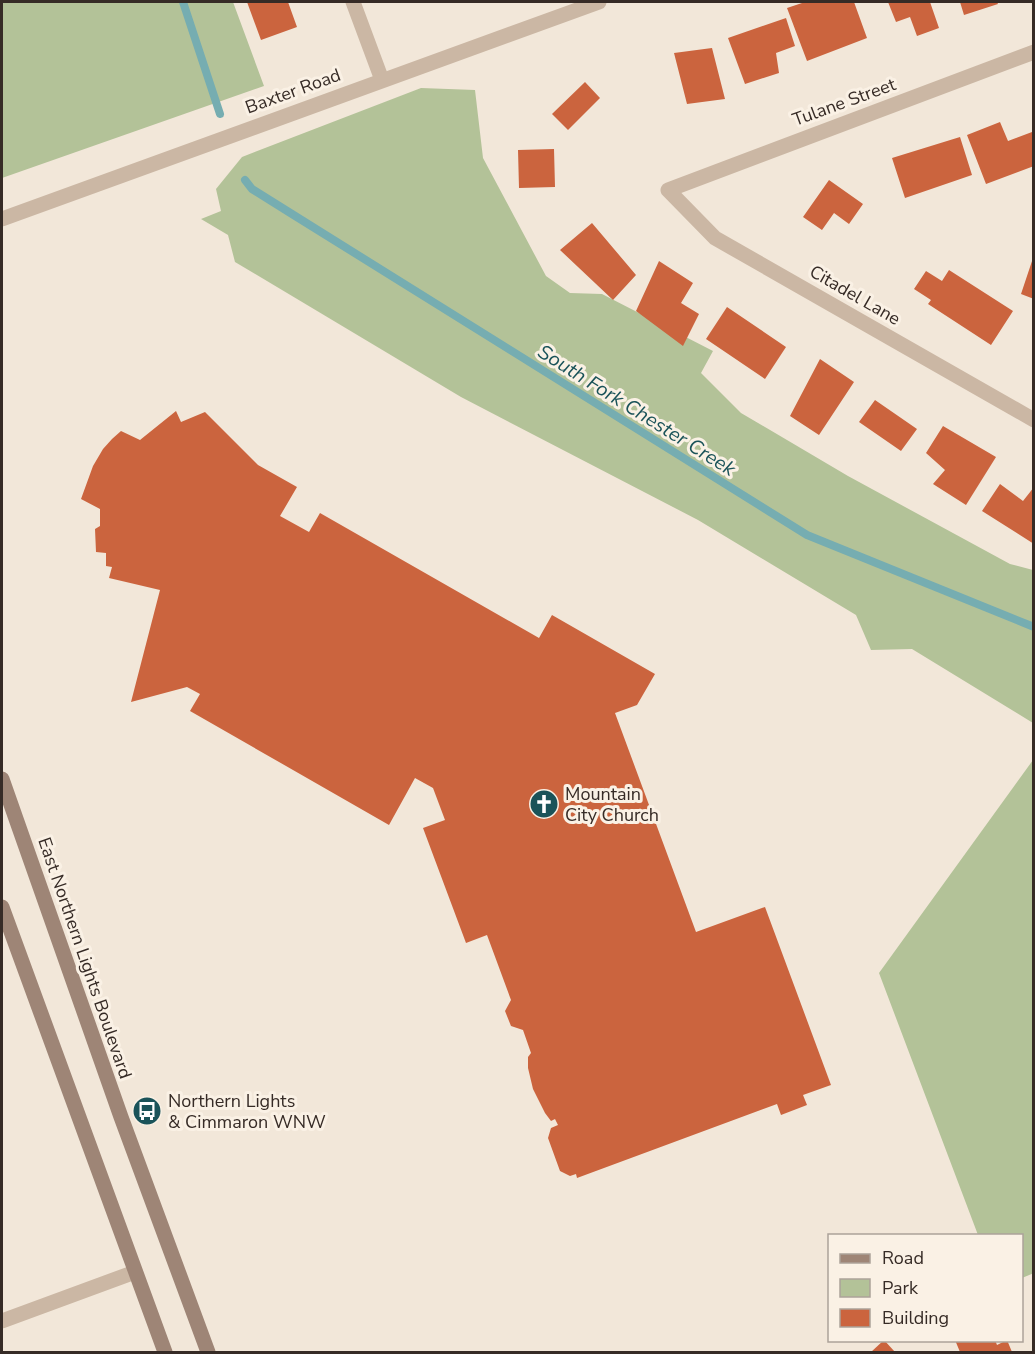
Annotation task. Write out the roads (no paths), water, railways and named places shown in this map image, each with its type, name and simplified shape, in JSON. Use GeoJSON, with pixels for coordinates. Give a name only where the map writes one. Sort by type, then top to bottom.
{"type":"FeatureCollection","features":[{"type":"Feature","properties":{"kind":"main road","name":"East Northern Lights Boulevard"},"geometry":{"type":"LineString","coordinates":[[2,779],[121,1117],[208,1353]]}},
{"type":"Feature","properties":{"kind":"main road"},"geometry":{"type":"LineString","coordinates":[[2,907],[165,1353]]}},
{"type":"Feature","properties":{"kind":"street"},"geometry":{"type":"LineString","coordinates":[[353,2],[382,80]]}},
{"type":"Feature","properties":{"kind":"street","name":"Baxter Road"},"geometry":{"type":"LineString","coordinates":[[2,219],[599,2]]}},
{"type":"Feature","properties":{"kind":"street","name":"Tulane Street"},"geometry":{"type":"LineString","coordinates":[[668,190],[1034,52]]}},
{"type":"Feature","properties":{"kind":"street","name":"Citadel Lane"},"geometry":{"type":"LineString","coordinates":[[668,190],[715,238],[1034,420]]}},
{"type":"Feature","properties":{"kind":"street"},"geometry":{"type":"LineString","coordinates":[[2,1321],[135,1272]]}},
{"type":"Feature","properties":{"kind":"waterway","name":"South Fork Chester Creek"},"geometry":{"type":"LineString","coordinates":[[183,2],[220,114]]}},
{"type":"Feature","properties":{"kind":"waterway","name":"South Fork Chester Creek"},"geometry":{"type":"LineString","coordinates":[[245,180],[252,189],[807,535],[1034,627]]}},
{"type":"Feature","properties":{"kind":"place","name":"Mountain City Church"},"geometry":{"type":"Point","coordinates":[544,804]}},
{"type":"Feature","properties":{"kind":"place","name":"Northern Lights & Cimmaron WNW"},"geometry":{"type":"Point","coordinates":[147,1111]}}]}
